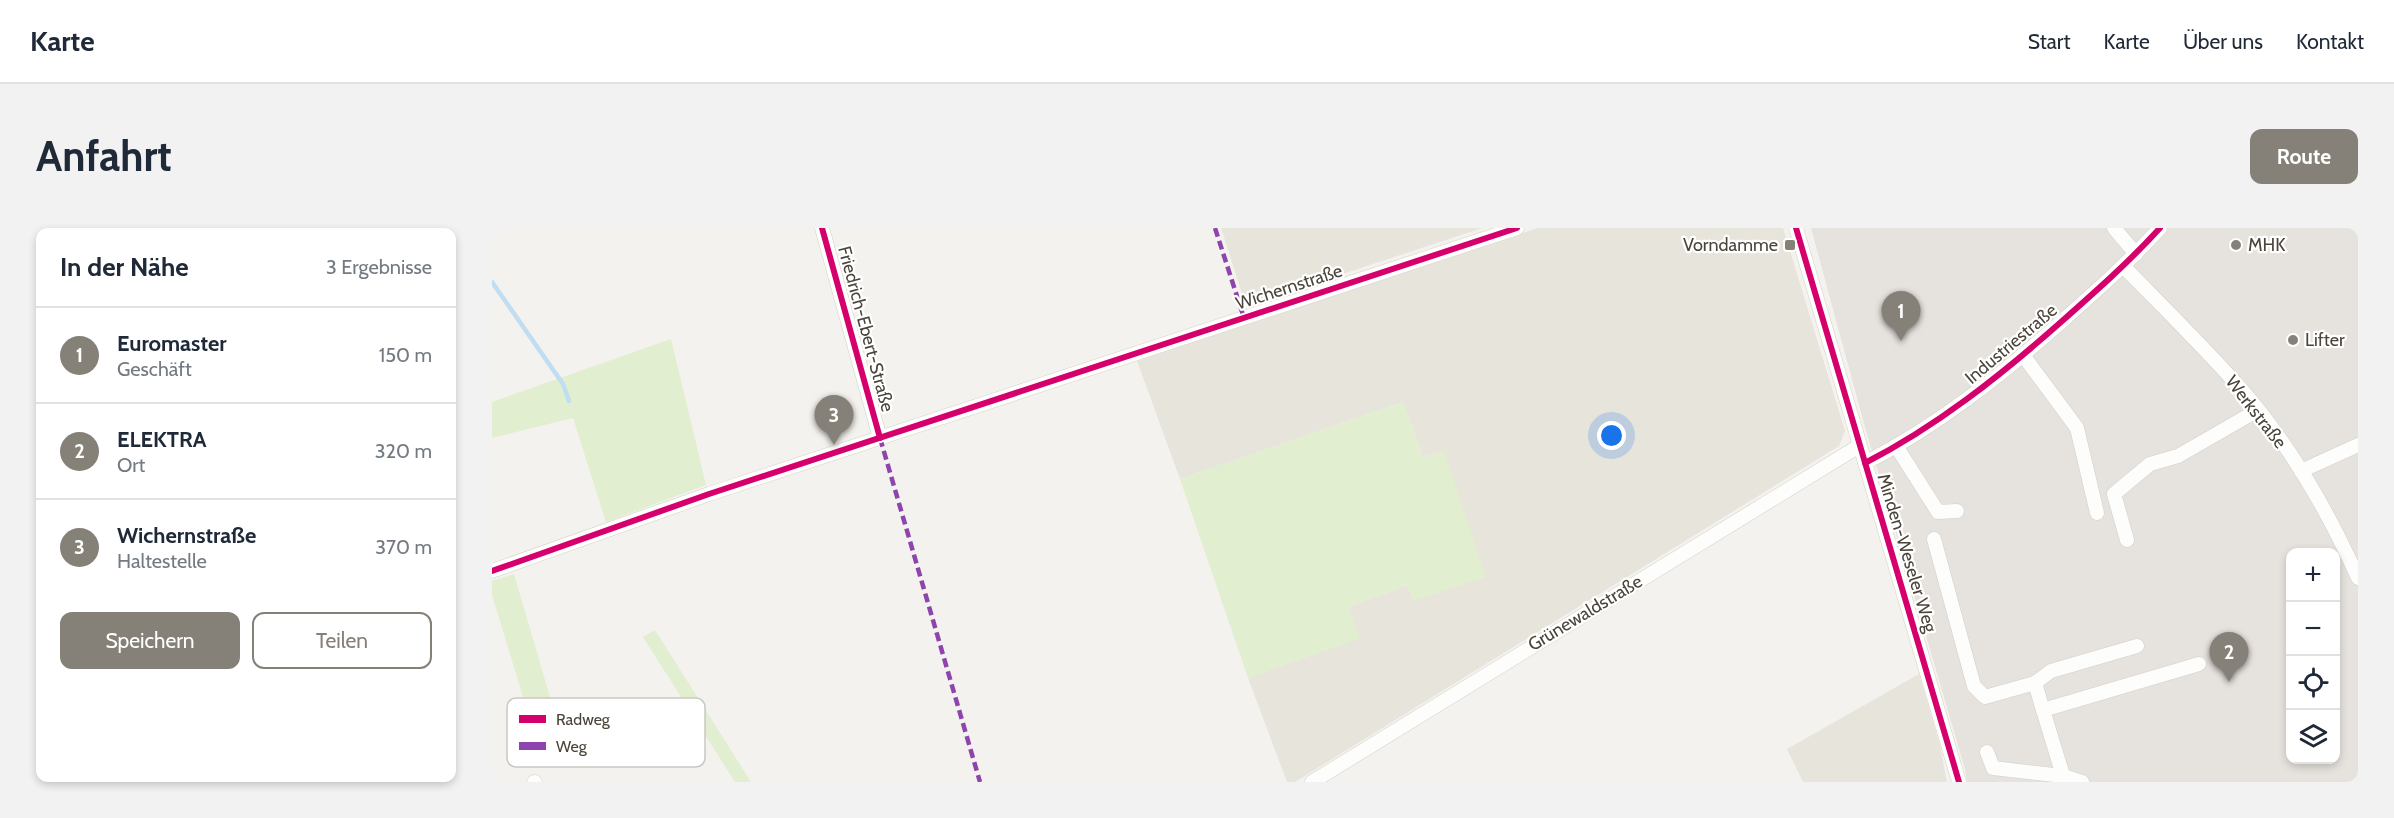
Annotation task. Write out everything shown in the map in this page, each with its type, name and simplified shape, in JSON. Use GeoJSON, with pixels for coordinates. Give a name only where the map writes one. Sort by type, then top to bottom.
{"type":"FeatureCollection","features":[{"type":"Feature","properties":{"kind":"street","name":"Friedrich-Ebert-Straße"},"geometry":{"type":"LineString","coordinates":[[822,228],[880,438]]}},
{"type":"Feature","properties":{"kind":"street","name":"Wichernstraße"},"geometry":{"type":"LineString","coordinates":[[492,571],[709,494],[1517,228]]}},
{"type":"Feature","properties":{"kind":"street","name":"Minden-Weseler Weg"},"geometry":{"type":"LineString","coordinates":[[1796,228],[1959,782]]}},
{"type":"Feature","properties":{"kind":"street"},"geometry":{"type":"LineString","coordinates":[[2114,228],[2136,254]]}},
{"type":"Feature","properties":{"kind":"street","name":"Industriestraße"},"geometry":{"type":"LineString","coordinates":[[1865,463],[1896,446],[1986,386],[2124,267],[2160,228]]}},
{"type":"Feature","properties":{"kind":"street","name":"Werkstraße"},"geometry":{"type":"LineString","coordinates":[[2124,267],[2258,410],[2301,471],[2338,535],[2358,578]]}},
{"type":"Feature","properties":{"kind":"street"},"geometry":{"type":"LineString","coordinates":[[2023,355],[2077,428],[2097,513]]}},
{"type":"Feature","properties":{"kind":"street"},"geometry":{"type":"LineString","coordinates":[[2127,540],[2114,494],[2150,464],[2178,456],[2258,410]]}},
{"type":"Feature","properties":{"kind":"street"},"geometry":{"type":"LineString","coordinates":[[2301,471],[2358,445]]}},
{"type":"Feature","properties":{"kind":"street","name":"Grünewaldstraße"},"geometry":{"type":"LineString","coordinates":[[1312,782],[1859,446]]}},
{"type":"Feature","properties":{"kind":"street"},"geometry":{"type":"LineString","coordinates":[[1896,446],[1938,512],[1957,511]]}},
{"type":"Feature","properties":{"kind":"street"},"geometry":{"type":"LineString","coordinates":[[1934,539],[1974,686],[1985,697],[2035,683],[2051,671],[2137,646]]}},
{"type":"Feature","properties":{"kind":"street"},"geometry":{"type":"LineString","coordinates":[[2043,710],[2199,664]]}},
{"type":"Feature","properties":{"kind":"street"},"geometry":{"type":"LineString","coordinates":[[2035,683],[2064,779]]}},
{"type":"Feature","properties":{"kind":"street"},"geometry":{"type":"LineString","coordinates":[[1987,752],[1993,768],[2082,782]]}},
{"type":"Feature","properties":{"kind":"shaded area"},"geometry":{"type":"Polygon","coordinates":[[[1221,228],[1482,228],[1246,306],[1221,228]]]}},
{"type":"Feature","properties":{"kind":"shaded area"},"geometry":{"type":"Polygon","coordinates":[[[1538,228],[1783,228],[1845,431],[1839,446],[1295,782],[1287,782],[1248,678],[1359,638],[1349,607],[1407,585],[1414,601],[1444,451],[1423,457],[1403,402],[1180,479],[1137,361],[1538,228]]]}},
{"type":"Feature","properties":{"kind":"shaded area"},"geometry":{"type":"Polygon","coordinates":[[[1811,228],[2358,228],[2358,782],[1967,782],[1865,427],[1811,228]]]}},
{"type":"Feature","properties":{"kind":"shaded area"},"geometry":{"type":"Polygon","coordinates":[[[1919,674],[1940,746],[1947,782],[1803,782],[1787,749],[1919,674]]]}},
{"type":"Feature","properties":{"kind":"green space"},"geometry":{"type":"Polygon","coordinates":[[[671,339],[706,485],[606,522],[573,418],[492,438],[492,402],[671,339]]]}},
{"type":"Feature","properties":{"kind":"green space"},"geometry":{"type":"Polygon","coordinates":[[[1403,402],[1423,457],[1444,451],[1486,577],[1414,601],[1407,585],[1349,607],[1360,638],[1248,678],[1180,479],[1403,402]]]}},
{"type":"Feature","properties":{"kind":"green space"},"geometry":{"type":"Polygon","coordinates":[[[514,574],[550,698],[523,698],[492,595],[492,581],[514,574]]]}},
{"type":"Feature","properties":{"kind":"green space"},"geometry":{"type":"Polygon","coordinates":[[[655,630],[698,698],[682,698],[643,637],[655,630]]]}},
{"type":"Feature","properties":{"kind":"green space"},"geometry":{"type":"Polygon","coordinates":[[[705,709],[751,782],[735,782],[705,735],[705,709]]]}},
{"type":"Feature","properties":{"kind":"waterway"},"geometry":{"type":"LineString","coordinates":[[492,282],[563,384],[569,401]]}},
{"type":"Feature","properties":{"kind":"marked path"},"geometry":{"type":"LineString","coordinates":[[1215,228],[1244,318]]}},
{"type":"Feature","properties":{"kind":"marked path"},"geometry":{"type":"LineString","coordinates":[[880,438],[980,782]]}},
{"type":"Feature","properties":{"kind":"cycle path"},"geometry":{"type":"LineString","coordinates":[[822,228],[880,438]]}},
{"type":"Feature","properties":{"kind":"cycle path"},"geometry":{"type":"LineString","coordinates":[[492,571],[709,494],[1517,228]]}},
{"type":"Feature","properties":{"kind":"cycle path"},"geometry":{"type":"LineString","coordinates":[[1796,228],[1959,782]]}},
{"type":"Feature","properties":{"kind":"cycle path"},"geometry":{"type":"LineString","coordinates":[[1865,463],[1917,433],[1991,381],[2099,288],[2160,228]]}},
{"type":"Feature","properties":{"kind":"place","name":"Vorndamme"},"geometry":{"type":"Point","coordinates":[1790,245]}},
{"type":"Feature","properties":{"kind":"place","name":"MHK"},"geometry":{"type":"Point","coordinates":[2236,245]}},
{"type":"Feature","properties":{"kind":"place","name":"Lifter"},"geometry":{"type":"Point","coordinates":[2293,340]}},
{"type":"Feature","properties":{"kind":"place","name":"Euromaster"},"geometry":{"type":"Point","coordinates":[1901,341]}},
{"type":"Feature","properties":{"kind":"place","name":"Wichernstraße"},"geometry":{"type":"Point","coordinates":[834,445]}},
{"type":"Feature","properties":{"kind":"place","name":"ELEKTRA"},"geometry":{"type":"Point","coordinates":[2229,682]}}]}
